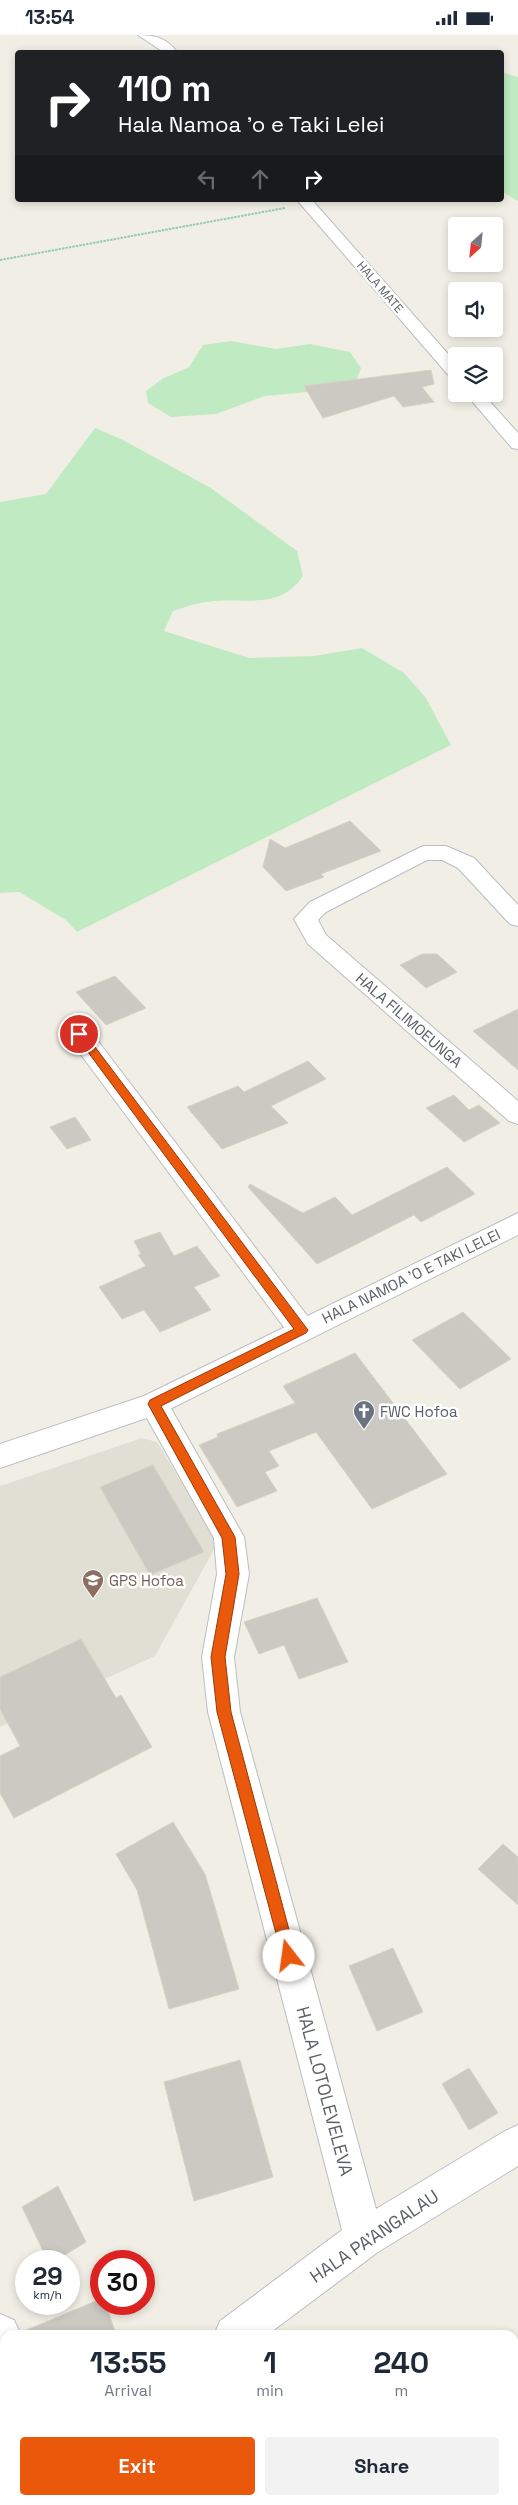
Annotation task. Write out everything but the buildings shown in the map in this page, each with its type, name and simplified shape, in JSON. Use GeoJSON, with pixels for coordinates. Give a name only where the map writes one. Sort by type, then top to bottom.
{"type":"FeatureCollection","features":[{"type":"Feature","properties":{"kind":"street"},"geometry":{"type":"LineString","coordinates":[[144,35],[166,46],[169,50]]}},
{"type":"Feature","properties":{"kind":"street","name":"HALA MATE"},"geometry":{"type":"LineString","coordinates":[[306,202],[448,364]]}},
{"type":"Feature","properties":{"kind":"street"},"geometry":{"type":"LineString","coordinates":[[481,402],[518,444]]}},
{"type":"Feature","properties":{"kind":"street","name":"HALA FILIMOEUNGA"},"geometry":{"type":"LineString","coordinates":[[518,919],[466,863],[446,853],[423,853],[318,907],[306,919],[316,939],[518,1115]]}},
{"type":"Feature","properties":{"kind":"street"},"geometry":{"type":"LineString","coordinates":[[79,1034],[302,1330]]}},
{"type":"Feature","properties":{"kind":"street","name":"HALA NAMOA 'O E TAKI LELEI"},"geometry":{"type":"LineString","coordinates":[[0,1457],[154,1404],[518,1223]]}},
{"type":"Feature","properties":{"kind":"street","name":"HALA LOTOLEVELEVA"},"geometry":{"type":"LineString","coordinates":[[154,1404],[229,1537],[233,1574],[218,1657],[224,1712],[364,2238]]}},
{"type":"Feature","properties":{"kind":"street","name":"HALA PA'ANGALAU"},"geometry":{"type":"LineString","coordinates":[[241,2330],[364,2238],[518,2143]]}},
{"type":"Feature","properties":{"kind":"path"},"geometry":{"type":"LineString","coordinates":[[0,260],[306,202]]}},
{"type":"Feature","properties":{"kind":"shaded area","name":"GPS Hofoa"},"geometry":{"type":"Polygon","coordinates":[[[142,1438],[157,1442],[218,1542],[155,1656],[0,1727],[0,1486],[142,1438]]]}},
{"type":"Feature","properties":{"kind":"green space"},"geometry":{"type":"Polygon","coordinates":[[[504,73],[518,77],[518,201],[504,193],[504,73]]]}},
{"type":"Feature","properties":{"kind":"green space"},"geometry":{"type":"Polygon","coordinates":[[[231,341],[276,349],[310,344],[350,352],[361,368],[357,379],[319,391],[265,396],[216,414],[171,417],[148,403],[146,391],[162,379],[189,367],[203,345],[231,341]]]}},
{"type":"Feature","properties":{"kind":"green space"},"geometry":{"type":"Polygon","coordinates":[[[95,428],[121,439],[211,488],[297,551],[303,576],[283,594],[259,600],[203,603],[173,611],[164,631],[249,658],[314,656],[362,648],[404,673],[426,698],[451,745],[77,932],[66,920],[19,892],[0,893],[0,502],[46,494],[95,428]]]}},
{"type":"Feature","properties":{"kind":"place","name":"FWC Hofoa"},"geometry":{"type":"Point","coordinates":[364,1430]}},
{"type":"Feature","properties":{"kind":"place","name":"GPS Hofoa"},"geometry":{"type":"Point","coordinates":[93,1599]}},
{"type":"Feature","properties":{"kind":"route"},"geometry":{"type":"LineString","coordinates":[[79,1034],[302,1330],[154,1404],[229,1537],[233,1574],[218,1657],[224,1712],[289,1956]]}}]}
